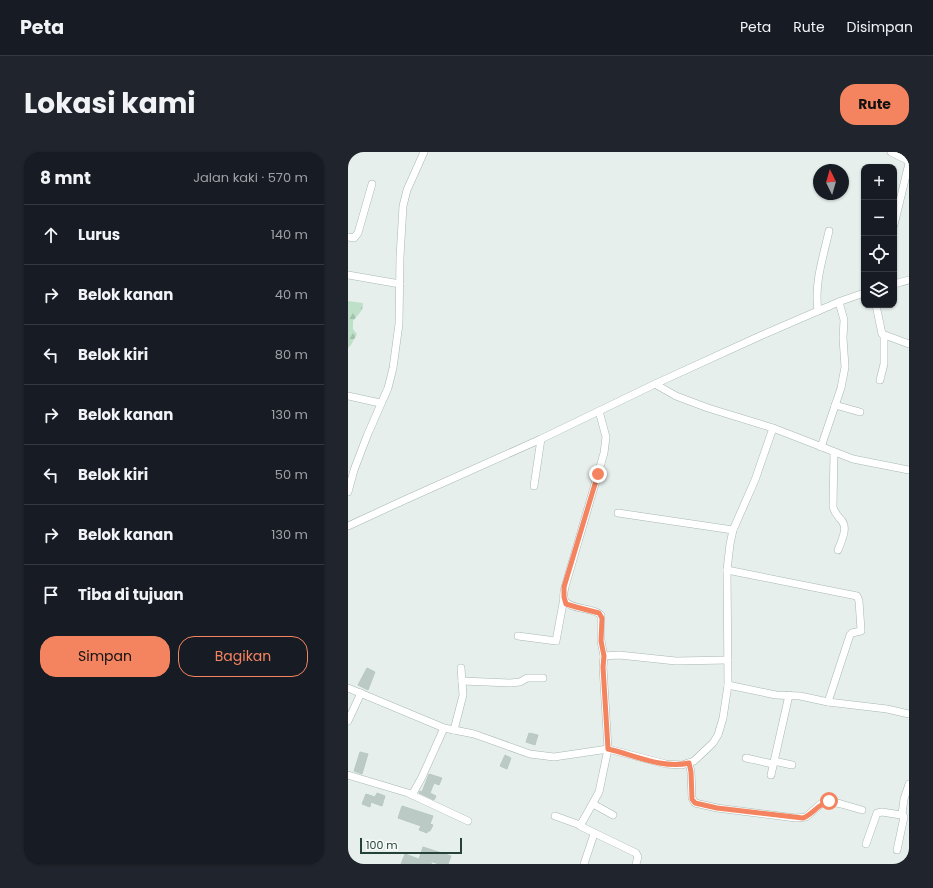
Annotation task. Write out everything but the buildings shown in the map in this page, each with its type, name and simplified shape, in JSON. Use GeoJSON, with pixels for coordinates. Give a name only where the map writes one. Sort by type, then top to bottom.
{"type":"FeatureCollection","features":[{"type":"Feature","properties":{"kind":"street"},"geometry":{"type":"LineString","coordinates":[[348,492],[351,469],[388,388],[397,344],[399,324],[403,206],[407,190],[424,152]]}},
{"type":"Feature","properties":{"kind":"street"},"geometry":{"type":"LineString","coordinates":[[891,152],[909,162],[897,212]]}},
{"type":"Feature","properties":{"kind":"street"},"geometry":{"type":"LineString","coordinates":[[348,237],[354,238],[358,233],[372,184]]}},
{"type":"Feature","properties":{"kind":"street"},"geometry":{"type":"LineString","coordinates":[[818,311],[816,296],[817,283],[829,231]]}},
{"type":"Feature","properties":{"kind":"street"},"geometry":{"type":"LineString","coordinates":[[348,275],[400,284]]}},
{"type":"Feature","properties":{"kind":"street"},"geometry":{"type":"LineString","coordinates":[[897,283],[909,280]]}},
{"type":"Feature","properties":{"kind":"street"},"geometry":{"type":"LineString","coordinates":[[348,526],[541,439],[655,384],[760,336],[861,294]]}},
{"type":"Feature","properties":{"kind":"street"},"geometry":{"type":"LineString","coordinates":[[822,447],[841,388],[845,367],[843,338],[844,320],[839,302]]}},
{"type":"Feature","properties":{"kind":"street"},"geometry":{"type":"LineString","coordinates":[[877,308],[882,333],[884,335],[884,364],[880,380]]}},
{"type":"Feature","properties":{"kind":"street"},"geometry":{"type":"LineString","coordinates":[[884,335],[909,344]]}},
{"type":"Feature","properties":{"kind":"street"},"geometry":{"type":"LineString","coordinates":[[655,384],[676,396],[708,408],[773,428],[853,459],[909,470]]}},
{"type":"Feature","properties":{"kind":"street"},"geometry":{"type":"LineString","coordinates":[[348,396],[380,403]]}},
{"type":"Feature","properties":{"kind":"street"},"geometry":{"type":"LineString","coordinates":[[835,405],[860,412]]}},
{"type":"Feature","properties":{"kind":"street"},"geometry":{"type":"LineString","coordinates":[[518,636],[556,641],[564,597],[564,587],[604,453],[606,437],[599,411]]}},
{"type":"Feature","properties":{"kind":"street"},"geometry":{"type":"LineString","coordinates":[[348,688],[444,728],[474,734],[530,754],[554,757],[608,749],[666,764],[682,765],[694,761],[713,744],[718,735],[723,718],[728,685],[727,570],[730,544],[733,530],[755,480],[773,428]]}},
{"type":"Feature","properties":{"kind":"street"},"geometry":{"type":"LineString","coordinates":[[534,486],[541,439]]}},
{"type":"Feature","properties":{"kind":"street"},"geometry":{"type":"LineString","coordinates":[[834,452],[833,508],[836,515],[843,522],[844,527],[843,537],[838,550]]}},
{"type":"Feature","properties":{"kind":"street"},"geometry":{"type":"LineString","coordinates":[[618,513],[733,530]]}},
{"type":"Feature","properties":{"kind":"street"},"geometry":{"type":"LineString","coordinates":[[727,570],[857,596],[859,601],[861,630],[850,635],[828,702]]}},
{"type":"Feature","properties":{"kind":"street"},"geometry":{"type":"LineString","coordinates":[[564,597],[566,604],[593,611],[601,615],[601,641],[604,656],[603,667],[608,749],[599,792],[580,825]]}},
{"type":"Feature","properties":{"kind":"street"},"geometry":{"type":"LineString","coordinates":[[604,656],[676,661],[728,660]]}},
{"type":"Feature","properties":{"kind":"street"},"geometry":{"type":"LineString","coordinates":[[454,730],[463,695],[461,668]]}},
{"type":"Feature","properties":{"kind":"street"},"geometry":{"type":"LineString","coordinates":[[462,681],[510,683],[520,682],[527,678],[543,678]]}},
{"type":"Feature","properties":{"kind":"street"},"geometry":{"type":"LineString","coordinates":[[728,685],[776,695],[800,696],[828,702],[887,709],[909,714]]}},
{"type":"Feature","properties":{"kind":"street"},"geometry":{"type":"LineString","coordinates":[[348,721],[361,693]]}},
{"type":"Feature","properties":{"kind":"street"},"geometry":{"type":"LineString","coordinates":[[771,775],[788,695]]}},
{"type":"Feature","properties":{"kind":"street"},"geometry":{"type":"LineString","coordinates":[[412,795],[422,777],[444,728]]}},
{"type":"Feature","properties":{"kind":"street"},"geometry":{"type":"LineString","coordinates":[[746,758],[792,765]]}},
{"type":"Feature","properties":{"kind":"street"},"geometry":{"type":"LineString","coordinates":[[689,763],[691,772],[692,799],[697,803],[717,808],[796,818],[808,816],[822,804],[829,801],[862,810]]}},
{"type":"Feature","properties":{"kind":"street"},"geometry":{"type":"LineString","coordinates":[[348,775],[412,795],[468,821]]}},
{"type":"Feature","properties":{"kind":"street"},"geometry":{"type":"LineString","coordinates":[[896,850],[904,817],[902,814],[904,799],[909,784]]}},
{"type":"Feature","properties":{"kind":"street"},"geometry":{"type":"LineString","coordinates":[[593,804],[613,815]]}},
{"type":"Feature","properties":{"kind":"street"},"geometry":{"type":"LineString","coordinates":[[866,844],[877,813],[902,814]]}},
{"type":"Feature","properties":{"kind":"street"},"geometry":{"type":"LineString","coordinates":[[554,816],[580,825],[580,827],[636,853],[638,857],[636,864]]}},
{"type":"Feature","properties":{"kind":"street"},"geometry":{"type":"LineString","coordinates":[[584,864],[594,834]]}},
{"type":"Feature","properties":{"kind":"green space"},"geometry":{"type":"Polygon","coordinates":[[[348,301],[363,303],[362,310],[353,321],[353,329],[357,334],[348,348],[348,301]]]}},
{"type":"Feature","properties":{"kind":"route"},"geometry":{"type":"LineString","coordinates":[[598,474],[564,587],[564,597],[566,604],[599,613],[602,618],[601,641],[604,656],[603,667],[608,749],[666,764],[682,765],[689,763],[692,783],[691,795],[695,803],[717,808],[803,818],[808,816],[814,809],[829,801]]}}]}
